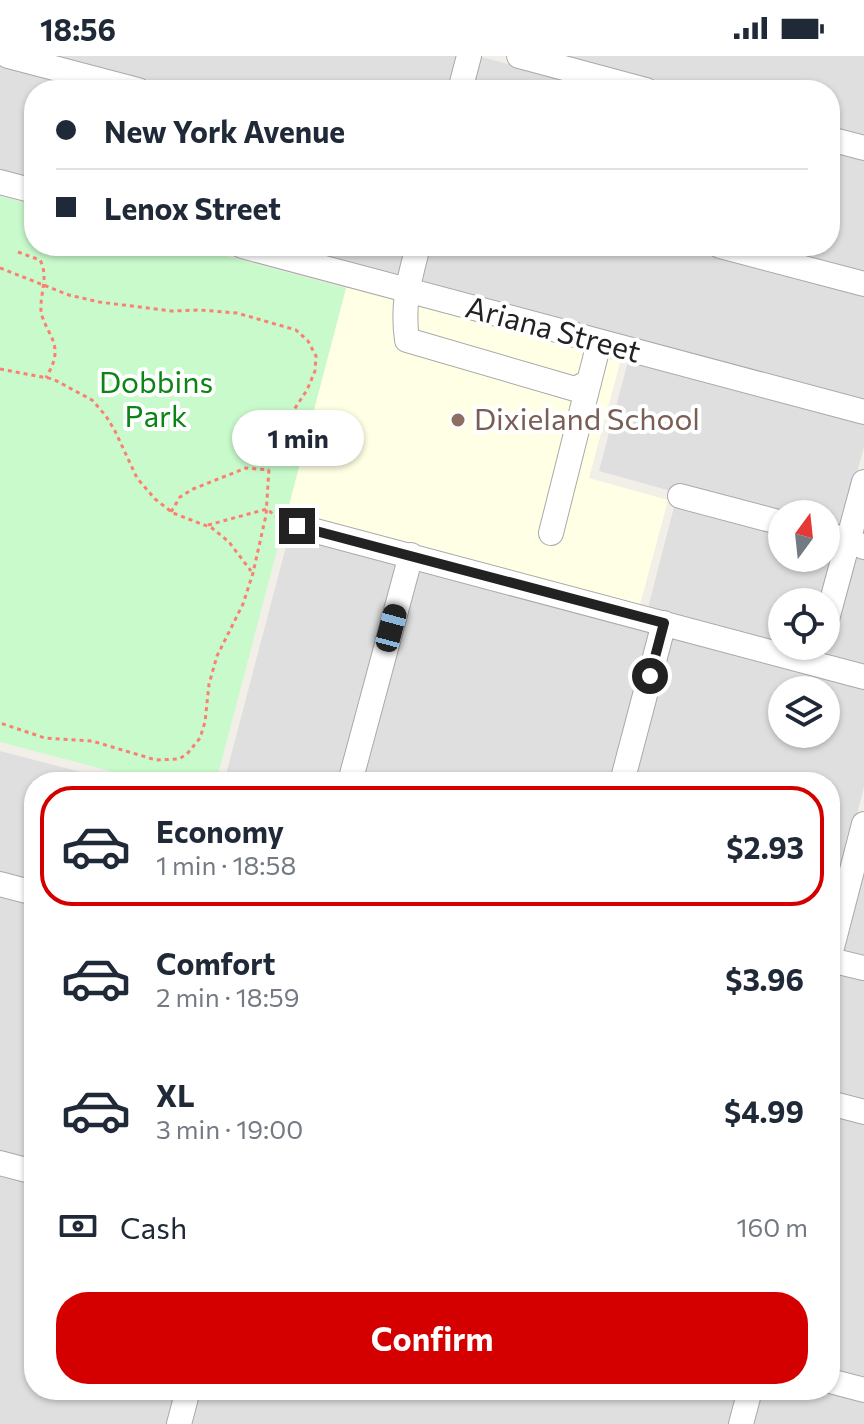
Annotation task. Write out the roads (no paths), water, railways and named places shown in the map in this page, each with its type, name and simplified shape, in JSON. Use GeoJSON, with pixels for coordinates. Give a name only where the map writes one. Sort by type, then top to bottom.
{"type":"FeatureCollection","features":[{"type":"Feature","properties":{"kind":"street"},"geometry":{"type":"LineString","coordinates":[[8,56],[100,80]]}},
{"type":"Feature","properties":{"kind":"street"},"geometry":{"type":"LineString","coordinates":[[463,80],[469,56]]}},
{"type":"Feature","properties":{"kind":"street"},"geometry":{"type":"LineString","coordinates":[[519,56],[609,80]]}},
{"type":"Feature","properties":{"kind":"street"},"geometry":{"type":"LineString","coordinates":[[840,142],[864,148]]}},
{"type":"Feature","properties":{"kind":"street"},"geometry":{"type":"LineString","coordinates":[[0,182],[24,188]]}},
{"type":"Feature","properties":{"kind":"street","name":"Ariana Street"},"geometry":{"type":"LineString","coordinates":[[280,256],[864,412]]}},
{"type":"Feature","properties":{"kind":"street"},"geometry":{"type":"LineString","coordinates":[[415,256],[404,318],[407,340],[575,389],[589,382]]}},
{"type":"Feature","properties":{"kind":"street"},"geometry":{"type":"LineString","coordinates":[[758,256],[864,284]]}},
{"type":"Feature","properties":{"kind":"street"},"geometry":{"type":"LineString","coordinates":[[551,533],[599,343]]}},
{"type":"Feature","properties":{"kind":"street"},"geometry":{"type":"LineString","coordinates":[[834,588],[864,482]]}},
{"type":"Feature","properties":{"kind":"street"},"geometry":{"type":"LineString","coordinates":[[680,496],[768,519]]}},
{"type":"Feature","properties":{"kind":"street"},"geometry":{"type":"LineString","coordinates":[[297,526],[664,623],[768,645]]}},
{"type":"Feature","properties":{"kind":"street"},"geometry":{"type":"LineString","coordinates":[[353,772],[411,555]]}},
{"type":"Feature","properties":{"kind":"street"},"geometry":{"type":"LineString","coordinates":[[625,772],[664,623]]}},
{"type":"Feature","properties":{"kind":"street"},"geometry":{"type":"LineString","coordinates":[[828,660],[864,677]]}},
{"type":"Feature","properties":{"kind":"street"},"geometry":{"type":"LineString","coordinates":[[840,919],[864,824]]}},
{"type":"Feature","properties":{"kind":"street"},"geometry":{"type":"LineString","coordinates":[[0,884],[24,890]]}},
{"type":"Feature","properties":{"kind":"street"},"geometry":{"type":"LineString","coordinates":[[840,961],[864,968]]}},
{"type":"Feature","properties":{"kind":"street"},"geometry":{"type":"LineString","coordinates":[[840,1106],[864,1112]]}},
{"type":"Feature","properties":{"kind":"street"},"geometry":{"type":"LineString","coordinates":[[0,1163],[24,1169]]}},
{"type":"Feature","properties":{"kind":"street"},"geometry":{"type":"LineString","coordinates":[[840,1384],[864,1390]]}},
{"type":"Feature","properties":{"kind":"street"},"geometry":{"type":"LineString","coordinates":[[179,1424],[185,1400]]}},
{"type":"Feature","properties":{"kind":"street"},"geometry":{"type":"LineString","coordinates":[[741,1424],[747,1400]]}},
{"type":"Feature","properties":{"kind":"place","name":"Dixieland School"},"geometry":{"type":"Point","coordinates":[458,420]}},
{"type":"Feature","properties":{"kind":"park label","name":"Dobbins Park"},"geometry":{"type":"Point","coordinates":[156,400]}}]}
